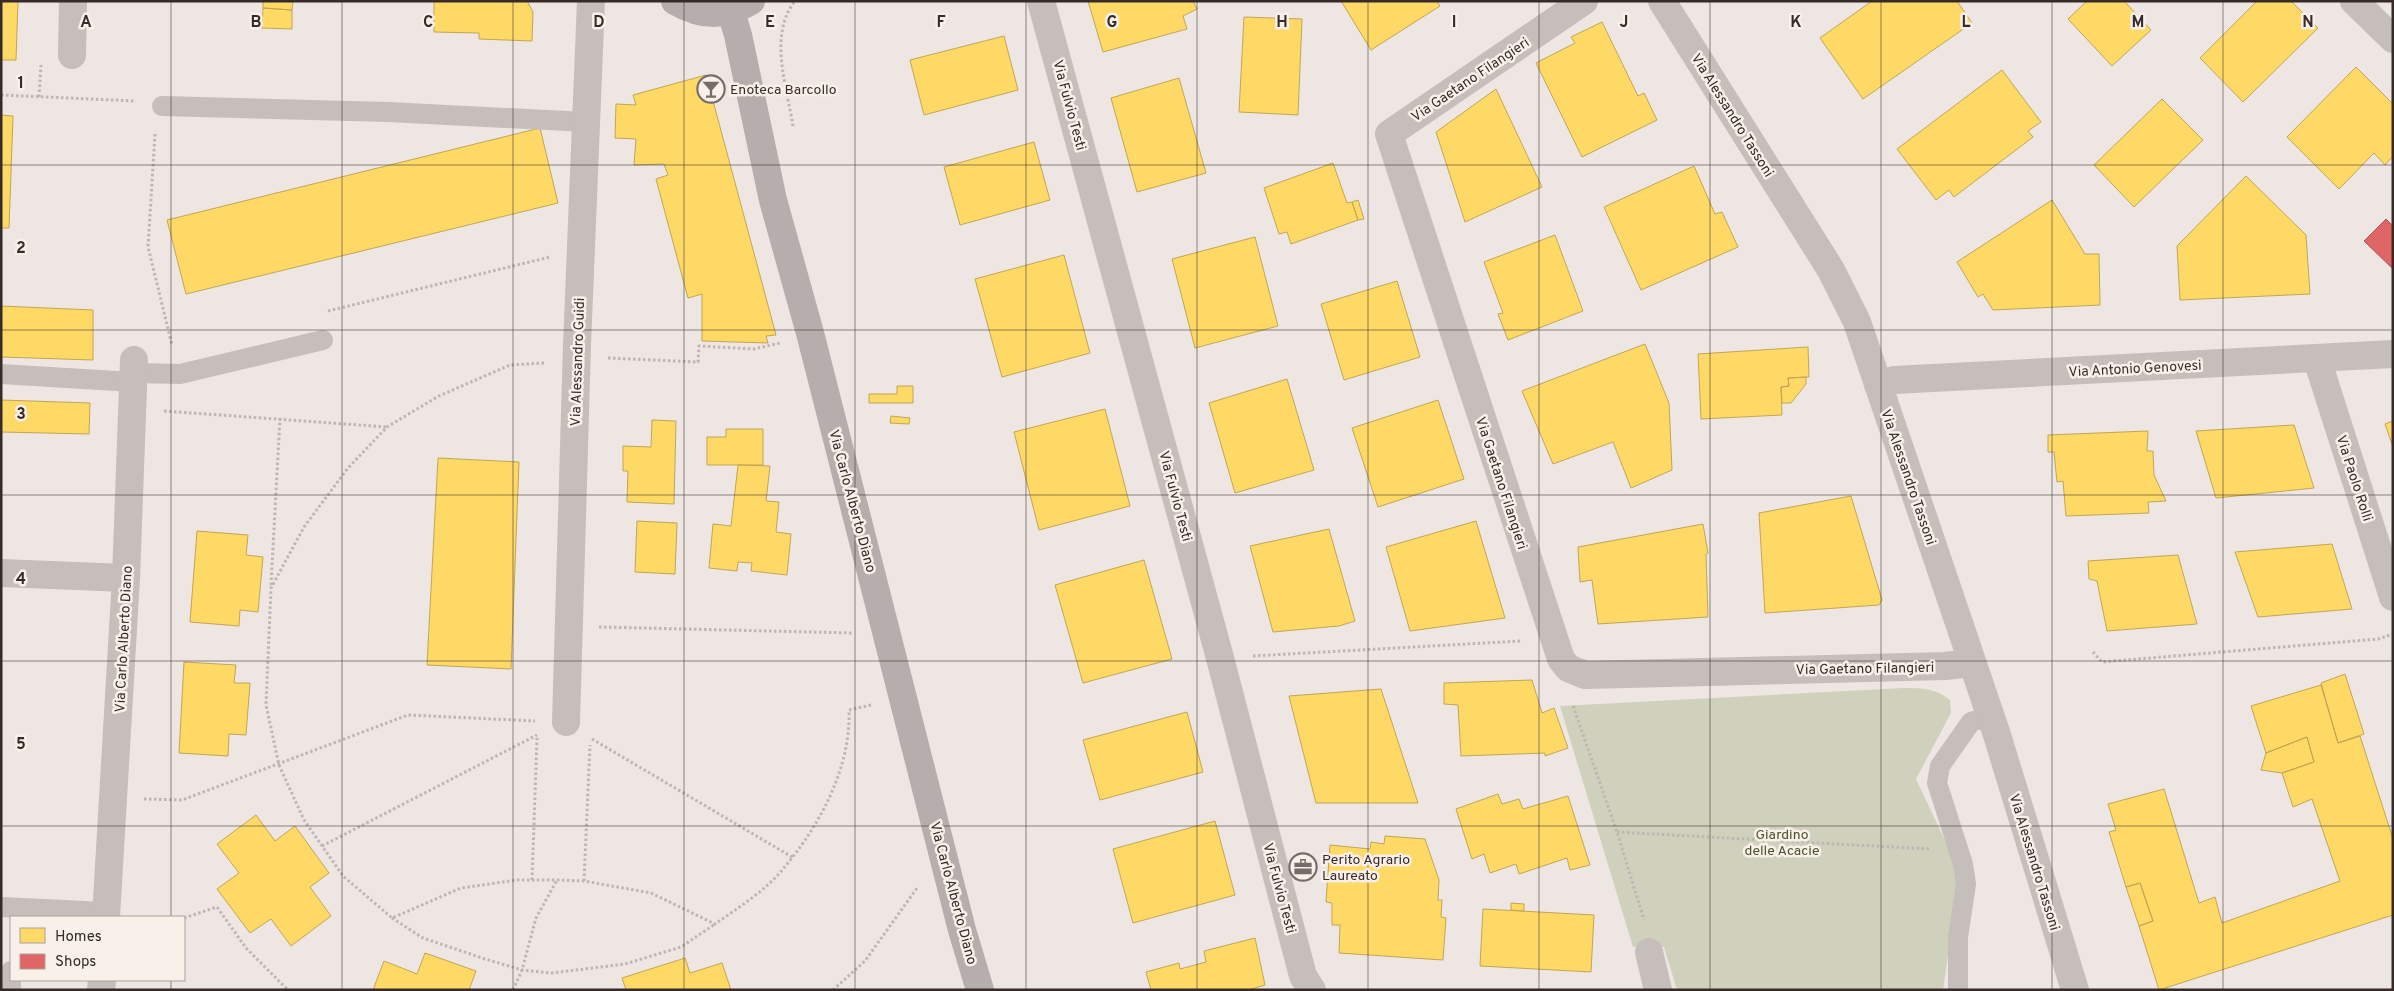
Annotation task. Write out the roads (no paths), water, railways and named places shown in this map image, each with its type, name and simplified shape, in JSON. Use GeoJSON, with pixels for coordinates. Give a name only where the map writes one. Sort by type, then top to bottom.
{"type":"FeatureCollection","features":[{"type":"Feature","properties":{"kind":"main road"},"geometry":{"type":"LineString","coordinates":[[674,1],[691,10],[713,14],[741,6]]}},
{"type":"Feature","properties":{"kind":"main road","name":"Via Carlo Alberto Diano"},"geometry":{"type":"LineString","coordinates":[[741,6],[738,35],[773,200],[885,625],[962,930],[980,990]]}},
{"type":"Feature","properties":{"kind":"street"},"geometry":{"type":"LineString","coordinates":[[72,55],[73,1]]}},
{"type":"Feature","properties":{"kind":"street","name":"Via Alessandro Guidi"},"geometry":{"type":"LineString","coordinates":[[566,722],[577,345],[590,1]]}},
{"type":"Feature","properties":{"kind":"street","name":"Via Fulvio Testi"},"geometry":{"type":"LineString","coordinates":[[1041,1],[1220,658],[1303,976],[1312,990]]}},
{"type":"Feature","properties":{"kind":"street","name":"Via Gaetano Filangieri"},"geometry":{"type":"LineString","coordinates":[[1584,1],[1389,134],[1552,639],[1561,659],[1568,668],[1585,675],[1972,664]]}},
{"type":"Feature","properties":{"kind":"street","name":"Via Alessandro Tassoni"},"geometry":{"type":"LineString","coordinates":[[1662,1],[1832,270],[1857,322],[1990,716],[2075,990]]}},
{"type":"Feature","properties":{"kind":"street"},"geometry":{"type":"LineString","coordinates":[[2354,1],[2393,39]]}},
{"type":"Feature","properties":{"kind":"street","name":"Via Antonio Genovesi"},"geometry":{"type":"LineString","coordinates":[[1878,386],[1894,380],[2393,354]]}},
{"type":"Feature","properties":{"kind":"street","name":"Via Paolo Rolli"},"geometry":{"type":"LineString","coordinates":[[2317,359],[2393,598]]}},
{"type":"Feature","properties":{"kind":"street","name":"Via Carlo Alberto Diano"},"geometry":{"type":"LineString","coordinates":[[106,915],[126,578],[134,372]]}},
{"type":"Feature","properties":{"kind":"street"},"geometry":{"type":"LineString","coordinates":[[1,573],[126,578]]}},
{"type":"Feature","properties":{"kind":"street"},"geometry":{"type":"LineString","coordinates":[[1649,952],[1658,990]]}},
{"type":"Feature","properties":{"kind":"lane"},"geometry":{"type":"LineString","coordinates":[[162,106],[388,112],[586,122]]}},
{"type":"Feature","properties":{"kind":"lane"},"geometry":{"type":"LineString","coordinates":[[1,374],[134,372],[180,374],[323,340]]}},
{"type":"Feature","properties":{"kind":"lane"},"geometry":{"type":"LineString","coordinates":[[1958,990],[1958,937],[1966,884],[1959,851],[1938,791],[1940,766],[1971,722],[1990,716]]}},
{"type":"Feature","properties":{"kind":"lane"},"geometry":{"type":"LineString","coordinates":[[9,911],[106,915]]}},
{"type":"Feature","properties":{"kind":"place","name":"Enoteca Barcollo"},"geometry":{"type":"Point","coordinates":[711,89]}},
{"type":"Feature","properties":{"kind":"place","name":"Perito Agrario Laureato"},"geometry":{"type":"Point","coordinates":[1303,867]}},
{"type":"Feature","properties":{"kind":"park label","name":"Giardino delle Acacie"},"geometry":{"type":"Point","coordinates":[1782,842]}}]}
